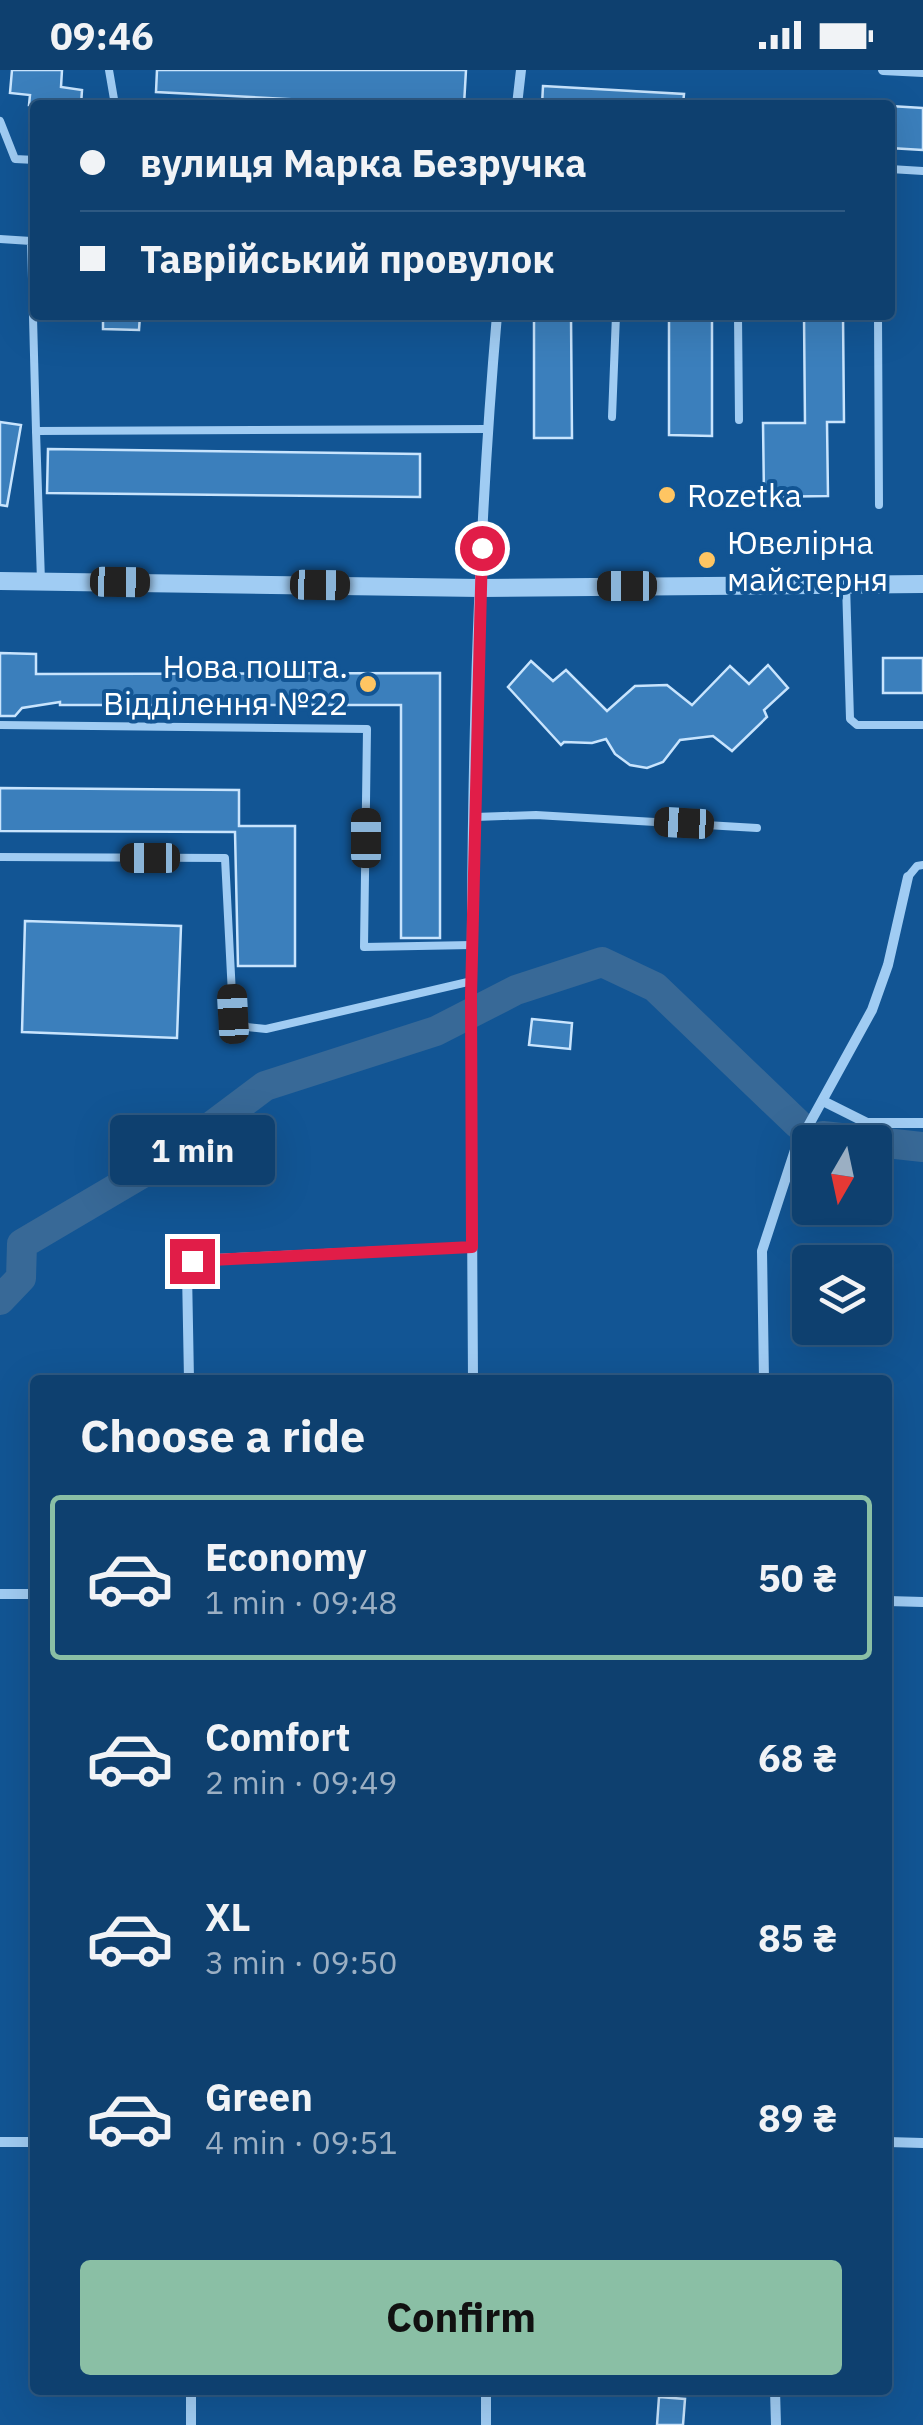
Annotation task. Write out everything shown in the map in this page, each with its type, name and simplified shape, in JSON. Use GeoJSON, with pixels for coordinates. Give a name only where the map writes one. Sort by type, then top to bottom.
{"type":"FeatureCollection","features":[{"type":"Feature","properties":{"kind":"street"},"geometry":{"type":"LineString","coordinates":[[518,100],[521,70]]}},
{"type":"Feature","properties":{"kind":"street"},"geometry":{"type":"LineString","coordinates":[[883,70],[923,72]]}},
{"type":"Feature","properties":{"kind":"street"},"geometry":{"type":"LineString","coordinates":[[473,1375],[472,945],[480,588],[497,320]]}},
{"type":"Feature","properties":{"kind":"street"},"geometry":{"type":"LineString","coordinates":[[0,581],[480,588],[923,584]]}},
{"type":"Feature","properties":{"kind":"street"},"geometry":{"type":"LineString","coordinates":[[764,1375],[762,1251],[795,1150],[872,1010],[888,966],[908,877]]}},
{"type":"Feature","properties":{"kind":"street"},"geometry":{"type":"LineString","coordinates":[[822,1102],[867,1123],[923,1123]]}},
{"type":"Feature","properties":{"kind":"street"},"geometry":{"type":"LineString","coordinates":[[189,1375],[190,1263],[201,1258],[472,1247]]}},
{"type":"Feature","properties":{"kind":"street"},"geometry":{"type":"LineString","coordinates":[[0,1594],[30,1594]]}},
{"type":"Feature","properties":{"kind":"street"},"geometry":{"type":"LineString","coordinates":[[892,1601],[923,1602]]}},
{"type":"Feature","properties":{"kind":"street"},"geometry":{"type":"LineString","coordinates":[[0,2142],[30,2142]]}},
{"type":"Feature","properties":{"kind":"street"},"geometry":{"type":"LineString","coordinates":[[892,2142],[923,2142]]}},
{"type":"Feature","properties":{"kind":"street"},"geometry":{"type":"LineString","coordinates":[[190,2395],[191,2425]]}},
{"type":"Feature","properties":{"kind":"street"},"geometry":{"type":"LineString","coordinates":[[486,2395],[486,2425]]}},
{"type":"Feature","properties":{"kind":"street"},"geometry":{"type":"LineString","coordinates":[[775,2395],[776,2425]]}},
{"type":"Feature","properties":{"kind":"lane"},"geometry":{"type":"LineString","coordinates":[[109,70],[114,100]]}},
{"type":"Feature","properties":{"kind":"lane"},"geometry":{"type":"LineString","coordinates":[[0,121],[15,159],[30,160]]}},
{"type":"Feature","properties":{"kind":"lane"},"geometry":{"type":"LineString","coordinates":[[895,169],[923,171]]}},
{"type":"Feature","properties":{"kind":"lane"},"geometry":{"type":"LineString","coordinates":[[0,239],[30,241]]}},
{"type":"Feature","properties":{"kind":"lane"},"geometry":{"type":"LineString","coordinates":[[33,320],[40,581]]}},
{"type":"Feature","properties":{"kind":"lane"},"geometry":{"type":"LineString","coordinates":[[612,417],[616,320]]}},
{"type":"Feature","properties":{"kind":"lane"},"geometry":{"type":"LineString","coordinates":[[738,320],[740,420]]}},
{"type":"Feature","properties":{"kind":"lane"},"geometry":{"type":"LineString","coordinates":[[878,320],[879,505]]}},
{"type":"Feature","properties":{"kind":"lane"},"geometry":{"type":"LineString","coordinates":[[36,430],[487,429]]}},
{"type":"Feature","properties":{"kind":"lane"},"geometry":{"type":"LineString","coordinates":[[846,584],[850,719],[858,725],[923,726]]}},
{"type":"Feature","properties":{"kind":"lane"},"geometry":{"type":"LineString","coordinates":[[0,725],[367,730],[364,947],[472,945]]}},
{"type":"Feature","properties":{"kind":"lane"},"geometry":{"type":"LineString","coordinates":[[475,817],[536,815],[757,828]]}},
{"type":"Feature","properties":{"kind":"lane"},"geometry":{"type":"LineString","coordinates":[[0,857],[225,858],[233,1014],[246,1027],[266,1029],[472,981]]}},
{"type":"Feature","properties":{"kind":"lane"},"geometry":{"type":"LineString","coordinates":[[908,877],[923,865]]}},
{"type":"Feature","properties":{"kind":"building"},"geometry":{"type":"Polygon","coordinates":[[[12,70],[62,70],[61,87],[82,90],[81,100],[30,100],[30,105],[29,105],[30,95],[10,93],[12,70]]]}},
{"type":"Feature","properties":{"kind":"building"},"geometry":{"type":"Polygon","coordinates":[[[157,70],[466,70],[464,100],[306,100],[156,92],[157,70]]]}},
{"type":"Feature","properties":{"kind":"building"},"geometry":{"type":"Polygon","coordinates":[[[543,86],[684,94],[683,100],[542,100],[543,86]]]}},
{"type":"Feature","properties":{"kind":"building"},"geometry":{"type":"Polygon","coordinates":[[[895,106],[923,108],[923,150],[895,148],[895,106]]]}},
{"type":"Feature","properties":{"kind":"building"},"geometry":{"type":"Polygon","coordinates":[[[103,320],[140,320],[139,330],[103,329],[103,320]]]}},
{"type":"Feature","properties":{"kind":"building"},"geometry":{"type":"Polygon","coordinates":[[[534,320],[571,320],[572,438],[534,438],[534,320]]]}},
{"type":"Feature","properties":{"kind":"building"},"geometry":{"type":"Polygon","coordinates":[[[669,320],[712,320],[712,436],[669,435],[669,320]]]}},
{"type":"Feature","properties":{"kind":"building"},"geometry":{"type":"Polygon","coordinates":[[[804,320],[843,320],[844,422],[827,422],[828,496],[764,497],[763,423],[805,423],[804,320]]]}},
{"type":"Feature","properties":{"kind":"building"},"geometry":{"type":"Polygon","coordinates":[[[0,422],[21,425],[7,506],[0,505],[0,422]]]}},
{"type":"Feature","properties":{"kind":"building"},"geometry":{"type":"Polygon","coordinates":[[[48,449],[420,454],[420,497],[47,493],[48,449]]]}},
{"type":"Feature","properties":{"kind":"building"},"geometry":{"type":"Polygon","coordinates":[[[0,653],[36,654],[36,674],[440,673],[440,938],[401,938],[401,705],[60,702],[22,708],[15,716],[0,716],[0,653]]]}},
{"type":"Feature","properties":{"kind":"building"},"geometry":{"type":"Polygon","coordinates":[[[883,658],[923,658],[923,693],[883,693],[883,658]]]}},
{"type":"Feature","properties":{"kind":"building"},"geometry":{"type":"Polygon","coordinates":[[[531,661],[553,681],[566,670],[607,711],[635,686],[667,685],[692,705],[730,666],[749,684],[768,665],[788,688],[764,710],[767,717],[732,751],[713,736],[680,740],[663,762],[647,768],[630,765],[615,754],[606,739],[561,745],[508,687],[531,661]]]}},
{"type":"Feature","properties":{"kind":"building"},"geometry":{"type":"Polygon","coordinates":[[[0,788],[239,790],[239,826],[295,826],[295,966],[238,966],[235,832],[0,831],[0,788]]]}},
{"type":"Feature","properties":{"kind":"building"},"geometry":{"type":"Polygon","coordinates":[[[25,921],[181,926],[177,1038],[22,1032],[25,921]]]}},
{"type":"Feature","properties":{"kind":"building"},"geometry":{"type":"Polygon","coordinates":[[[532,1019],[572,1023],[570,1049],[529,1045],[532,1019]]]}},
{"type":"Feature","properties":{"kind":"building"},"geometry":{"type":"Polygon","coordinates":[[[659,2397],[685,2399],[683,2425],[657,2425],[659,2397]]]}},
{"type":"Feature","properties":{"kind":"waterway"},"geometry":{"type":"LineString","coordinates":[[0,1300],[21,1278],[22,1244],[173,1155],[265,1086],[436,1031],[516,990],[602,962],[655,987],[798,1124]]}},
{"type":"Feature","properties":{"kind":"waterway"},"geometry":{"type":"LineString","coordinates":[[892,1144],[923,1147]]}},
{"type":"Feature","properties":{"kind":"place","name":"Rozetka"},"geometry":{"type":"Point","coordinates":[667,495]}},
{"type":"Feature","properties":{"kind":"place","name":"Ювелірна майстерня"},"geometry":{"type":"Point","coordinates":[707,560]}},
{"type":"Feature","properties":{"kind":"place","name":"Нова пошта. Відділення №22"},"geometry":{"type":"Point","coordinates":[368,684]}},
{"type":"Feature","properties":{"kind":"route"},"geometry":{"type":"LineString","coordinates":[[192,1261],[472,1247],[471,996],[482,548]]}}]}
